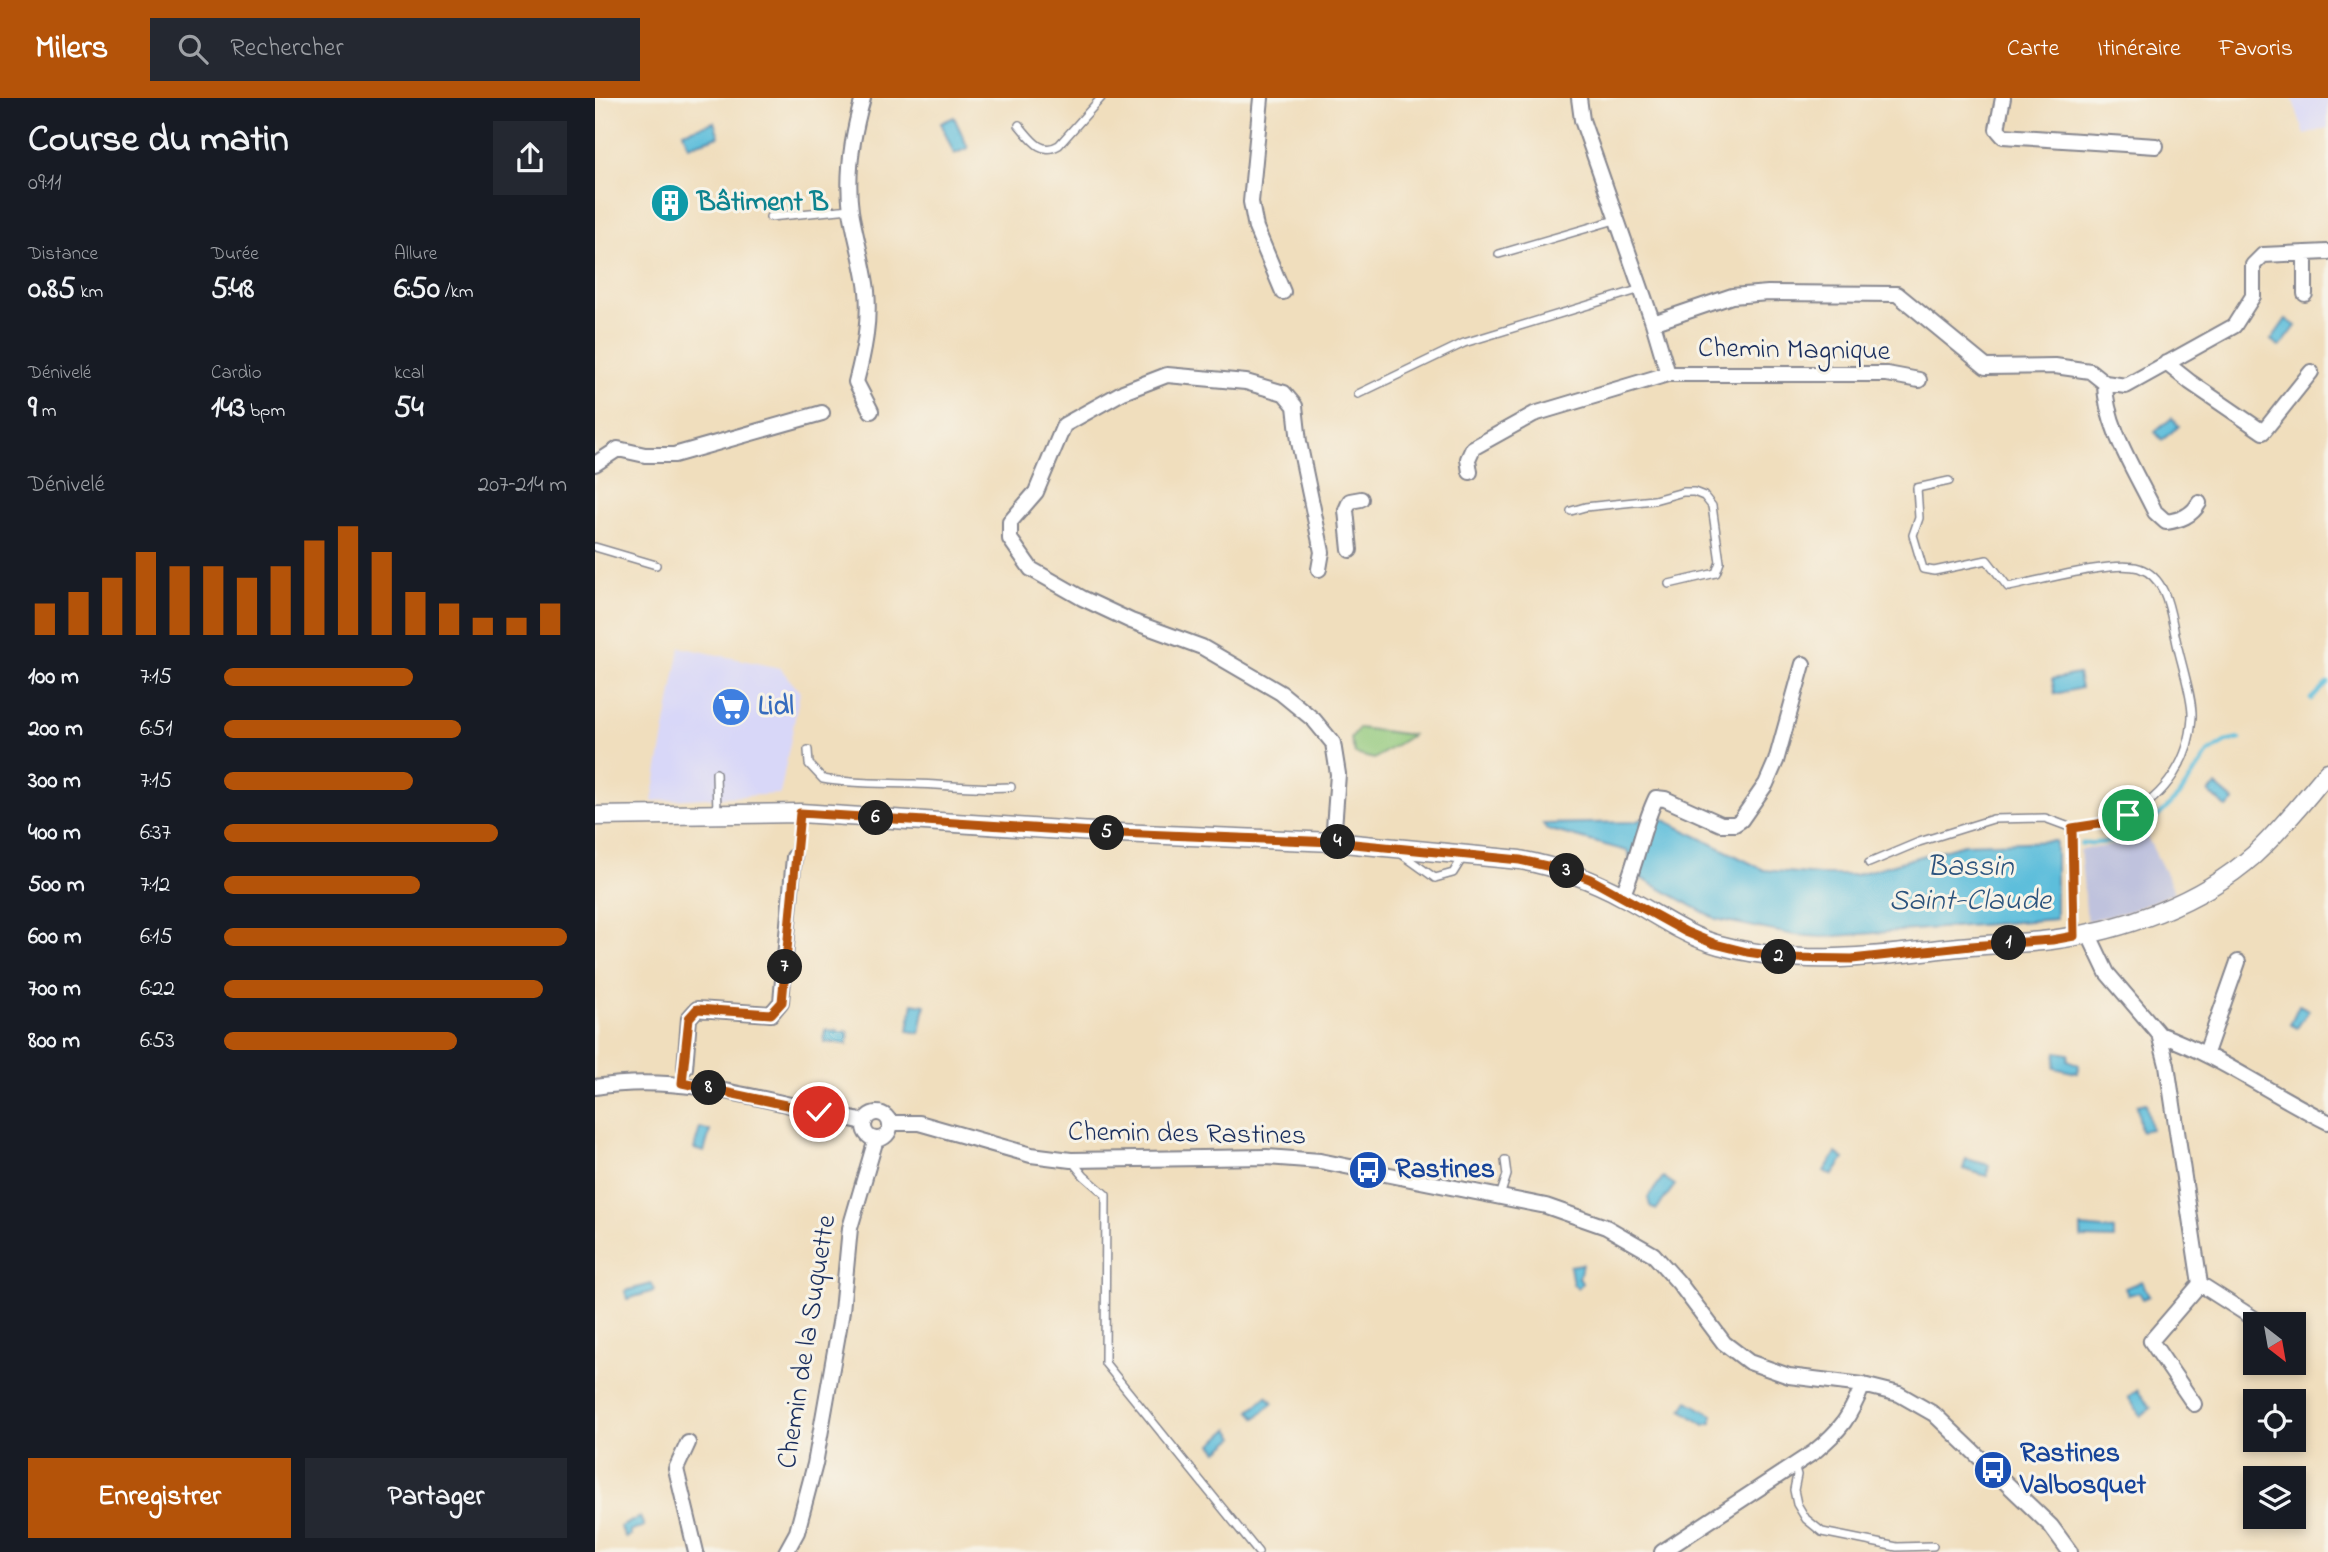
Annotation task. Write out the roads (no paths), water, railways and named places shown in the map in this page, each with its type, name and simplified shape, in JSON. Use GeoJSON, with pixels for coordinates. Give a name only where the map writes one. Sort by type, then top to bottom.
{"type":"FeatureCollection","features":[{"type":"Feature","properties":{"kind":"street"},"geometry":{"type":"LineString","coordinates":[[863,98],[856,122],[850,168],[851,209],[867,293],[866,345],[856,382],[871,411]]}},
{"type":"Feature","properties":{"kind":"street"},"geometry":{"type":"LineString","coordinates":[[1261,98],[1251,202],[1257,228],[1283,292]]}},
{"type":"Feature","properties":{"kind":"street","name":"Chemin Magnique"},"geometry":{"type":"LineString","coordinates":[[1579,98],[1581,120],[1653,323],[1668,374]]}},
{"type":"Feature","properties":{"kind":"street"},"geometry":{"type":"LineString","coordinates":[[2003,98],[1997,129],[2003,136],[2156,146]]}},
{"type":"Feature","properties":{"kind":"street"},"geometry":{"type":"LineString","coordinates":[[2199,503],[2195,510],[2182,520],[2166,522],[2155,512],[2112,423],[2105,383],[2126,386],[2234,326],[2253,296],[2253,265],[2263,254],[2328,252]]}},
{"type":"Feature","properties":{"kind":"street"},"geometry":{"type":"LineString","coordinates":[[2305,253],[2305,294]]}},
{"type":"Feature","properties":{"kind":"street","name":"Chemin Magnique"},"geometry":{"type":"LineString","coordinates":[[1653,323],[1732,296],[1768,293],[1897,294],[1986,367],[2055,366],[2090,371],[2105,383]]}},
{"type":"Feature","properties":{"kind":"street"},"geometry":{"type":"LineString","coordinates":[[2166,363],[2263,432],[2311,372]]}},
{"type":"Feature","properties":{"kind":"street","name":"Chemin Magnique"},"geometry":{"type":"LineString","coordinates":[[1469,472],[1468,459],[1473,448],[1534,414],[1668,374],[1887,374],[1920,380]]}},
{"type":"Feature","properties":{"kind":"street"},"geometry":{"type":"LineString","coordinates":[[1319,569],[1322,552],[1299,442],[1295,406],[1284,393],[1246,382],[1167,375],[1123,392],[1064,425],[1035,492],[1010,522],[1010,539],[1031,569],[1107,610],[1202,648],[1281,693],[1314,720],[1333,743],[1338,774],[1333,842]]}},
{"type":"Feature","properties":{"kind":"street"},"geometry":{"type":"LineString","coordinates":[[595,464],[618,449],[645,455],[674,455],[822,413]]}},
{"type":"Feature","properties":{"kind":"street"},"geometry":{"type":"LineString","coordinates":[[1350,550],[1346,510],[1350,500],[1361,499]]}},
{"type":"Feature","properties":{"kind":"street"},"geometry":{"type":"LineString","coordinates":[[1622,896],[1632,875],[1648,815],[1656,798],[1665,799],[1721,824],[1735,824],[1741,820],[1766,784],[1776,761],[1803,664]]}},
{"type":"Feature","properties":{"kind":"street"},"geometry":{"type":"LineString","coordinates":[[595,816],[800,813],[1094,832],[1333,842],[1520,860],[1547,865],[1590,879],[1686,932],[1715,944],[1789,958],[1852,959],[2052,940],[2122,925],[2162,911],[2226,876],[2271,839],[2328,772]]}},
{"type":"Feature","properties":{"kind":"street"},"geometry":{"type":"LineString","coordinates":[[685,1068],[689,1018],[692,1012],[697,1009],[771,1014],[779,1008],[782,1002],[794,857]]}},
{"type":"Feature","properties":{"kind":"street"},"geometry":{"type":"LineString","coordinates":[[2081,934],[2107,973],[2159,1034],[2167,1065],[2200,1284],[2244,1312]]}},
{"type":"Feature","properties":{"kind":"street"},"geometry":{"type":"LineString","coordinates":[[2206,1053],[2238,962]]}},
{"type":"Feature","properties":{"kind":"street"},"geometry":{"type":"LineString","coordinates":[[2159,1034],[2206,1053],[2300,1109],[2328,1122]]}},
{"type":"Feature","properties":{"kind":"street"},"geometry":{"type":"LineString","coordinates":[[595,1087],[627,1082],[682,1083],[865,1122]]}},
{"type":"Feature","properties":{"kind":"street"},"geometry":{"type":"LineString","coordinates":[[878,1113],[885,1116],[890,1123],[887,1134],[876,1139],[866,1133],[865,1122],[870,1115],[878,1113]]}},
{"type":"Feature","properties":{"kind":"street","name":"Chemin des Rastines"},"geometry":{"type":"LineString","coordinates":[[890,1123],[919,1123],[1031,1155],[1071,1160],[1267,1157],[1320,1161],[1546,1206],[1607,1227],[1653,1254],[1679,1283],[1724,1343],[1749,1362],[1789,1376],[1863,1385],[1899,1394],[1934,1414],[2051,1526],[2070,1552]]}},
{"type":"Feature","properties":{"kind":"street","name":"Chemin de la Suquette"},"geometry":{"type":"LineString","coordinates":[[786,1552],[797,1532],[815,1464],[842,1311],[850,1228],[876,1139]]}},
{"type":"Feature","properties":{"kind":"street"},"geometry":{"type":"LineString","coordinates":[[2194,1404],[2151,1341],[2200,1284]]}},
{"type":"Feature","properties":{"kind":"street"},"geometry":{"type":"LineString","coordinates":[[1662,1552],[1837,1434],[1849,1417],[1863,1385]]}},
{"type":"Feature","properties":{"kind":"street"},"geometry":{"type":"LineString","coordinates":[[688,1443],[676,1469],[696,1552]]}},
{"type":"Feature","properties":{"kind":"lane"},"geometry":{"type":"LineString","coordinates":[[1019,125],[1043,150],[1052,150],[1101,98]]}},
{"type":"Feature","properties":{"kind":"lane"},"geometry":{"type":"LineString","coordinates":[[771,217],[851,209]]}},
{"type":"Feature","properties":{"kind":"lane"},"geometry":{"type":"LineString","coordinates":[[1499,254],[1615,220]]}},
{"type":"Feature","properties":{"kind":"lane"},"geometry":{"type":"LineString","coordinates":[[1358,394],[1464,343],[1640,289]]}},
{"type":"Feature","properties":{"kind":"lane"},"geometry":{"type":"LineString","coordinates":[[1869,863],[1919,842],[1993,819],[2045,818],[2072,828],[2128,815],[2159,794],[2179,767],[2188,744],[2193,715],[2166,595],[2155,577],[2139,568],[2118,565],[2008,587],[1987,560],[1934,571],[1923,569],[1913,535],[1919,517],[1917,488],[1949,481]]}},
{"type":"Feature","properties":{"kind":"lane"},"geometry":{"type":"LineString","coordinates":[[1571,511],[1585,507],[1654,500],[1683,492],[1704,495],[1712,506],[1720,562],[1716,573],[1669,584]]}},
{"type":"Feature","properties":{"kind":"lane"},"geometry":{"type":"LineString","coordinates":[[595,547],[656,565]]}},
{"type":"Feature","properties":{"kind":"lane"},"geometry":{"type":"LineString","coordinates":[[808,750],[809,764],[823,779],[858,784],[918,784],[989,789],[1011,787]]}},
{"type":"Feature","properties":{"kind":"lane"},"geometry":{"type":"LineString","coordinates":[[716,773],[717,814]]}},
{"type":"Feature","properties":{"kind":"lane"},"geometry":{"type":"LineString","coordinates":[[794,857],[800,813]]}},
{"type":"Feature","properties":{"kind":"lane"},"geometry":{"type":"LineString","coordinates":[[2072,828],[2081,934]]}},
{"type":"Feature","properties":{"kind":"lane"},"geometry":{"type":"LineString","coordinates":[[1391,846],[1434,882],[1453,873],[1465,854]]}},
{"type":"Feature","properties":{"kind":"lane"},"geometry":{"type":"LineString","coordinates":[[682,1083],[685,1068]]}},
{"type":"Feature","properties":{"kind":"lane"},"geometry":{"type":"LineString","coordinates":[[1071,1160],[1084,1176],[1106,1195],[1105,1363],[1258,1552]]}},
{"type":"Feature","properties":{"kind":"lane"},"geometry":{"type":"LineString","coordinates":[[1500,1196],[1507,1175],[1505,1160]]}},
{"type":"Feature","properties":{"kind":"lane"},"geometry":{"type":"LineString","coordinates":[[1794,1465],[1797,1475],[1794,1490],[1797,1504],[1805,1519],[1822,1532],[1896,1547],[1933,1546]]}},
{"type":"Feature","properties":{"kind":"water"},"geometry":{"type":"Polygon","coordinates":[[[954,117],[968,148],[954,154],[941,123],[954,117]]]}},
{"type":"Feature","properties":{"kind":"water"},"geometry":{"type":"Polygon","coordinates":[[[714,122],[719,136],[688,146],[683,132],[714,122]]]}},
{"type":"Feature","properties":{"kind":"water"},"geometry":{"type":"Polygon","coordinates":[[[2286,319],[2296,326],[2280,347],[2271,340],[2286,319]]]}},
{"type":"Feature","properties":{"kind":"water"},"geometry":{"type":"Polygon","coordinates":[[[2172,418],[2179,426],[2162,440],[2155,432],[2172,418]]]}},
{"type":"Feature","properties":{"kind":"water"},"geometry":{"type":"Polygon","coordinates":[[[2078,674],[2081,688],[2055,694],[2052,679],[2078,674]]]}},
{"type":"Feature","properties":{"kind":"water"},"geometry":{"type":"Polygon","coordinates":[[[2216,786],[2234,801],[2227,808],[2209,792],[2216,786]]]}},
{"type":"Feature","properties":{"kind":"water","name":"Bassin Saint-Claude"},"geometry":{"type":"Polygon","coordinates":[[[1654,815],[1764,870],[1819,875],[1855,875],[1964,844],[2056,841],[2056,919],[1823,937],[1794,935],[1716,919],[1639,877],[1627,851],[1547,829],[1543,824],[1634,822],[1654,815]]]}},
{"type":"Feature","properties":{"kind":"water"},"geometry":{"type":"Polygon","coordinates":[[[913,1003],[925,1005],[920,1033],[908,1031],[913,1003]]]}},
{"type":"Feature","properties":{"kind":"water"},"geometry":{"type":"Polygon","coordinates":[[[2299,1005],[2309,1010],[2297,1028],[2290,1024],[2299,1005]]]}},
{"type":"Feature","properties":{"kind":"water"},"geometry":{"type":"Polygon","coordinates":[[[825,1030],[848,1032],[847,1044],[824,1042],[825,1030]]]}},
{"type":"Feature","properties":{"kind":"water"},"geometry":{"type":"Polygon","coordinates":[[[2056,1052],[2069,1054],[2068,1060],[2079,1065],[2077,1073],[2054,1068],[2056,1052]]]}},
{"type":"Feature","properties":{"kind":"water"},"geometry":{"type":"Polygon","coordinates":[[[2146,1103],[2151,1129],[2141,1131],[2137,1105],[2146,1103]]]}},
{"type":"Feature","properties":{"kind":"water"},"geometry":{"type":"Polygon","coordinates":[[[700,1128],[710,1131],[704,1152],[694,1149],[700,1128]]]}},
{"type":"Feature","properties":{"kind":"water"},"geometry":{"type":"Polygon","coordinates":[[[1836,1153],[1844,1159],[1832,1176],[1824,1171],[1836,1153]]]}},
{"type":"Feature","properties":{"kind":"water"},"geometry":{"type":"Polygon","coordinates":[[[1966,1159],[1989,1165],[1987,1176],[1963,1169],[1966,1159]]]}},
{"type":"Feature","properties":{"kind":"water"},"geometry":{"type":"Polygon","coordinates":[[[1663,1177],[1675,1185],[1656,1210],[1650,1206],[1648,1198],[1663,1177]]]}},
{"type":"Feature","properties":{"kind":"water"},"geometry":{"type":"Polygon","coordinates":[[[2081,1227],[2114,1230],[2114,1239],[2081,1238],[2081,1227]]]}},
{"type":"Feature","properties":{"kind":"water"},"geometry":{"type":"Polygon","coordinates":[[[1582,1264],[1579,1278],[1582,1283],[1578,1289],[1573,1284],[1570,1266],[1582,1264]]]}},
{"type":"Feature","properties":{"kind":"water"},"geometry":{"type":"Polygon","coordinates":[[[2142,1281],[2149,1296],[2143,1299],[2139,1292],[2128,1295],[2125,1288],[2142,1281]]]}},
{"type":"Feature","properties":{"kind":"water"},"geometry":{"type":"Polygon","coordinates":[[[652,1284],[654,1291],[627,1299],[625,1291],[652,1284]]]}},
{"type":"Feature","properties":{"kind":"water"},"geometry":{"type":"Polygon","coordinates":[[[2137,1390],[2151,1408],[2141,1416],[2128,1397],[2137,1390]]]}},
{"type":"Feature","properties":{"kind":"water"},"geometry":{"type":"Polygon","coordinates":[[[1267,1396],[1273,1403],[1256,1418],[1250,1411],[1267,1396]]]}},
{"type":"Feature","properties":{"kind":"water"},"geometry":{"type":"Polygon","coordinates":[[[1688,1401],[1712,1415],[1712,1423],[1704,1425],[1682,1410],[1688,1401]]]}},
{"type":"Feature","properties":{"kind":"water"},"geometry":{"type":"Polygon","coordinates":[[[1229,1429],[1235,1437],[1218,1451],[1212,1444],[1229,1429]]]}},
{"type":"Feature","properties":{"kind":"water"},"geometry":{"type":"Polygon","coordinates":[[[640,1517],[644,1526],[630,1532],[631,1535],[626,1538],[620,1527],[640,1517]]]}},
{"type":"Feature","properties":{"kind":"waterway"},"geometry":{"type":"LineString","coordinates":[[2311,699],[2328,683]]}},
{"type":"Feature","properties":{"kind":"waterway"},"geometry":{"type":"LineString","coordinates":[[2081,844],[2123,841],[2142,832],[2179,796],[2208,753],[2225,742],[2240,739]]}},
{"type":"Feature","properties":{"kind":"place","name":"Bâtiment B"},"geometry":{"type":"Point","coordinates":[670,203]}},
{"type":"Feature","properties":{"kind":"place","name":"Lidl"},"geometry":{"type":"Point","coordinates":[731,707]}},
{"type":"Feature","properties":{"kind":"place","name":"Rastines"},"geometry":{"type":"Point","coordinates":[1368,1170]}},
{"type":"Feature","properties":{"kind":"place","name":"Rastines Valbosquet"},"geometry":{"type":"Point","coordinates":[1993,1470]}}]}
